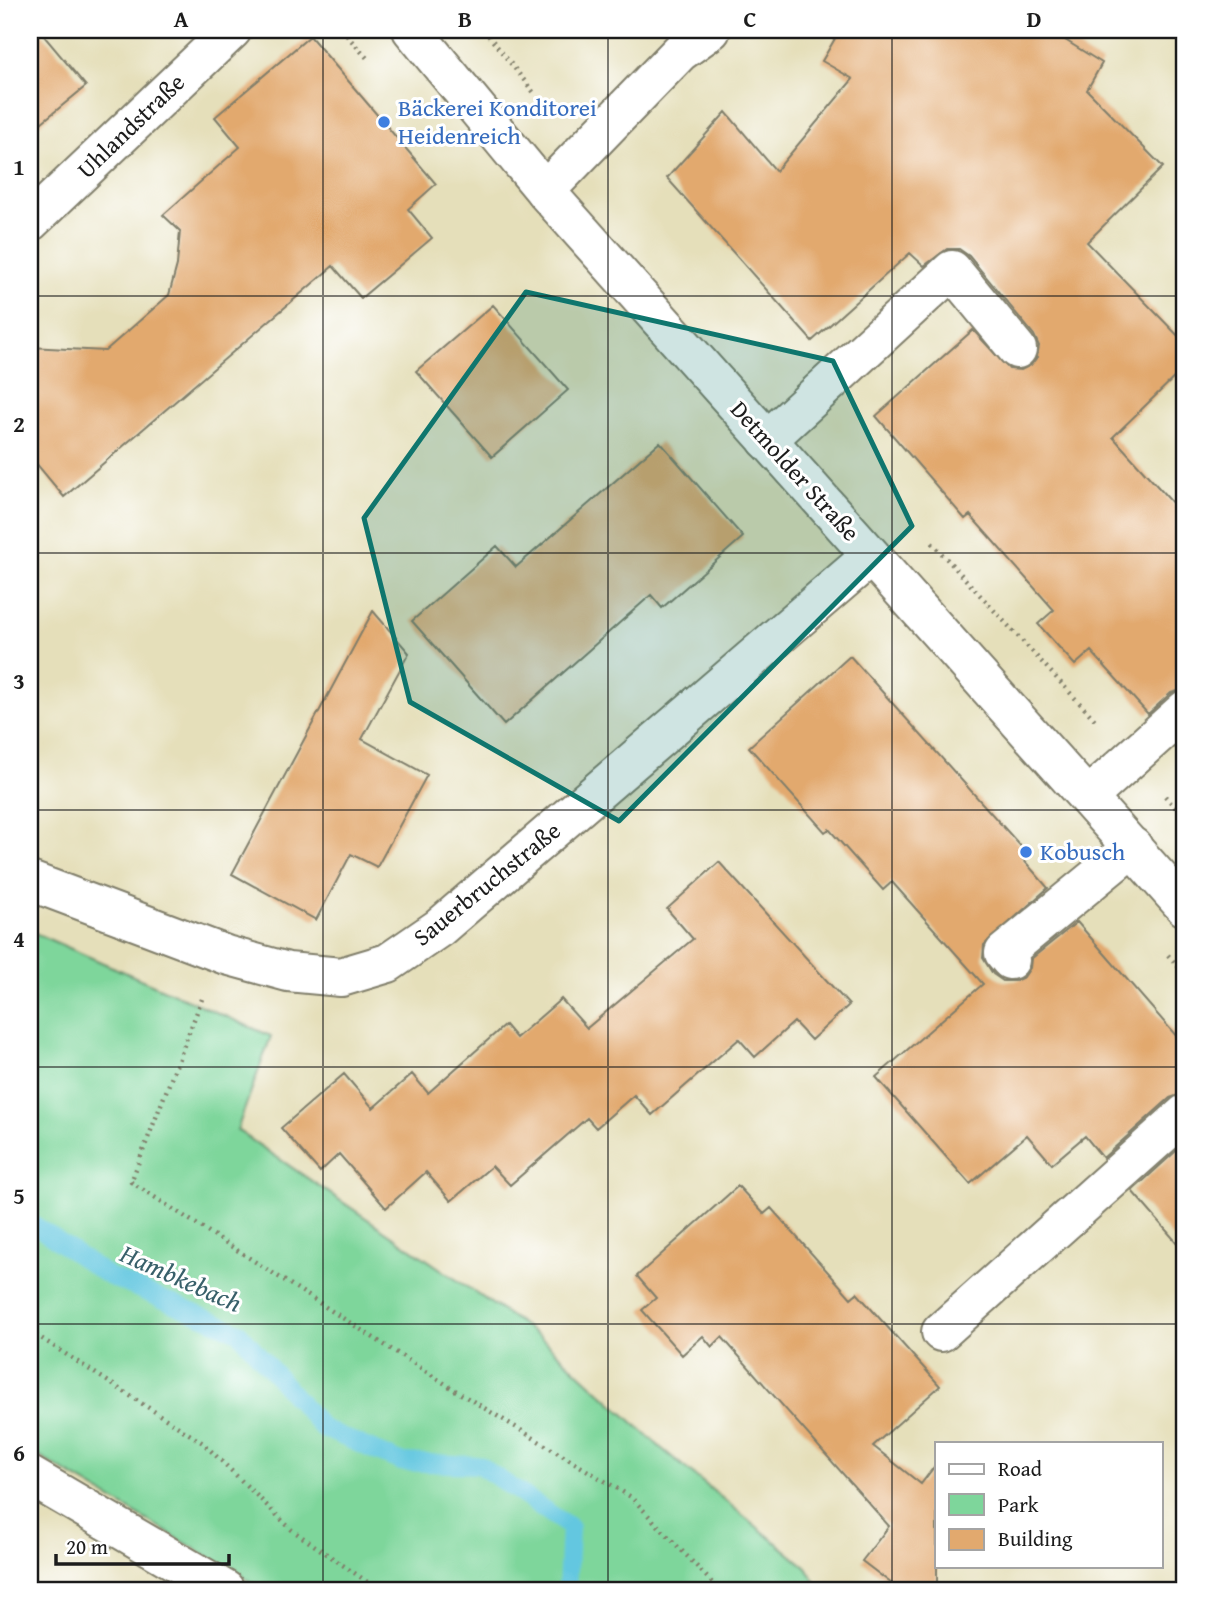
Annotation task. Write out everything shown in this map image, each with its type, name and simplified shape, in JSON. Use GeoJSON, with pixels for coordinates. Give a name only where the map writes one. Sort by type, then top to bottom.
{"type":"FeatureCollection","features":[{"type":"Feature","properties":{"kind":"street","name":"Uhlandstraße"},"geometry":{"type":"LineString","coordinates":[[30,222],[232,30]]}},
{"type":"Feature","properties":{"kind":"street","name":"Detmolder Straße"},"geometry":{"type":"LineString","coordinates":[[412,30],[545,191],[1185,906]]}},
{"type":"Feature","properties":{"kind":"street"},"geometry":{"type":"LineString","coordinates":[[545,191],[680,52],[711,30]]}},
{"type":"Feature","properties":{"kind":"street"},"geometry":{"type":"LineString","coordinates":[[767,440],[952,270],[1017,349]]}},
{"type":"Feature","properties":{"kind":"street","name":"Sauerbruchstraße"},"geometry":{"type":"LineString","coordinates":[[30,881],[226,955],[288,972],[341,977],[388,963],[439,928],[870,557]]}},
{"type":"Feature","properties":{"kind":"street"},"geometry":{"type":"LineString","coordinates":[[1088,797],[1185,710]]}},
{"type":"Feature","properties":{"kind":"street"},"geometry":{"type":"LineString","coordinates":[[1010,960],[1004,953],[1133,847]]}},
{"type":"Feature","properties":{"kind":"street"},"geometry":{"type":"LineString","coordinates":[[941,1332],[1185,1114]]}},
{"type":"Feature","properties":{"kind":"street"},"geometry":{"type":"LineString","coordinates":[[30,1476],[225,1590]]}},
{"type":"Feature","properties":{"kind":"path"},"geometry":{"type":"LineString","coordinates":[[226,955],[205,993],[131,1182],[461,1394],[631,1497],[719,1590]]}},
{"type":"Feature","properties":{"kind":"path"},"geometry":{"type":"LineString","coordinates":[[30,1331],[203,1443],[292,1530],[379,1590]]}},
{"type":"Feature","properties":{"kind":"highlighted area"},"geometry":{"type":"Polygon","coordinates":[[[526,292],[833,361],[912,526],[619,821],[410,702],[364,518],[526,292]]]}},
{"type":"Feature","properties":{"kind":"green space"},"geometry":{"type":"Polygon","coordinates":[[[30,931],[271,1036],[237,1130],[539,1336],[661,1448],[807,1568],[820,1590],[265,1590],[30,1451],[30,931]]]}},
{"type":"Feature","properties":{"kind":"building"},"geometry":{"type":"Polygon","coordinates":[[[30,30],[39,30],[86,86],[30,132],[30,30]]]}},
{"type":"Feature","properties":{"kind":"building"},"geometry":{"type":"Polygon","coordinates":[[[840,30],[1049,30],[1102,63],[1087,90],[1163,167],[1087,242],[1185,343],[1185,367],[1113,437],[1185,517],[1185,689],[1171,693],[1148,714],[1091,651],[1075,665],[1038,624],[1054,610],[970,515],[965,519],[876,416],[973,330],[1009,369],[1021,370],[1031,365],[1037,357],[1039,346],[1034,335],[969,256],[959,249],[947,249],[924,266],[910,253],[812,341],[667,178],[726,112],[776,171],[853,79],[822,61],[840,30]]]}},
{"type":"Feature","properties":{"kind":"building"},"geometry":{"type":"Polygon","coordinates":[[[310,36],[436,184],[408,209],[432,238],[361,298],[333,266],[64,497],[30,456],[30,347],[105,351],[169,295],[177,265],[180,231],[163,215],[240,147],[215,117],[310,36]]]}},
{"type":"Feature","properties":{"kind":"building"},"geometry":{"type":"Polygon","coordinates":[[[493,305],[568,390],[492,457],[416,371],[493,305]]]}},
{"type":"Feature","properties":{"kind":"building"},"geometry":{"type":"Polygon","coordinates":[[[660,442],[743,537],[662,608],[651,595],[504,725],[412,621],[497,546],[516,567],[660,442]]]}},
{"type":"Feature","properties":{"kind":"building"},"geometry":{"type":"Polygon","coordinates":[[[373,611],[409,653],[362,739],[427,775],[377,867],[351,854],[316,920],[232,874],[373,611]]]}},
{"type":"Feature","properties":{"kind":"building"},"geometry":{"type":"Polygon","coordinates":[[[850,656],[1026,852],[1021,857],[1048,888],[984,945],[983,958],[993,974],[1003,981],[1015,981],[1024,977],[1030,968],[1031,959],[1077,922],[1185,1046],[1185,1093],[1170,1098],[1103,1158],[1085,1136],[1052,1164],[1027,1135],[970,1184],[876,1077],[983,984],[892,882],[883,890],[829,829],[825,832],[749,747],[850,656]]]}},
{"type":"Feature","properties":{"kind":"building"},"geometry":{"type":"Polygon","coordinates":[[[719,862],[849,1005],[811,1040],[794,1022],[755,1057],[739,1039],[652,1115],[634,1095],[596,1128],[587,1118],[510,1185],[492,1166],[451,1201],[426,1172],[386,1208],[339,1154],[320,1172],[281,1128],[344,1074],[373,1108],[412,1074],[428,1093],[505,1025],[516,1038],[561,999],[587,1028],[693,939],[667,909],[719,862]]]}},
{"type":"Feature","properties":{"kind":"building"},"geometry":{"type":"Polygon","coordinates":[[[1185,1143],[1185,1252],[1132,1191],[1185,1143]]]}},
{"type":"Feature","properties":{"kind":"building"},"geometry":{"type":"Polygon","coordinates":[[[738,1186],[764,1214],[771,1208],[851,1298],[857,1293],[940,1386],[873,1446],[921,1484],[935,1466],[937,1590],[900,1590],[862,1561],[889,1526],[722,1337],[712,1347],[703,1336],[682,1355],[642,1310],[656,1298],[637,1276],[738,1186]]]}},
{"type":"Feature","properties":{"kind":"waterway","name":"Hambkebach"},"geometry":{"type":"LineString","coordinates":[[30,1222],[108,1276],[239,1332],[322,1428],[401,1462],[479,1465],[570,1527],[567,1590]]}},
{"type":"Feature","properties":{"kind":"place","name":"Bäckerei Konditorei Heidenreich"},"geometry":{"type":"Point","coordinates":[384,122]}},
{"type":"Feature","properties":{"kind":"place","name":"Kobusch"},"geometry":{"type":"Point","coordinates":[1026,852]}}]}
